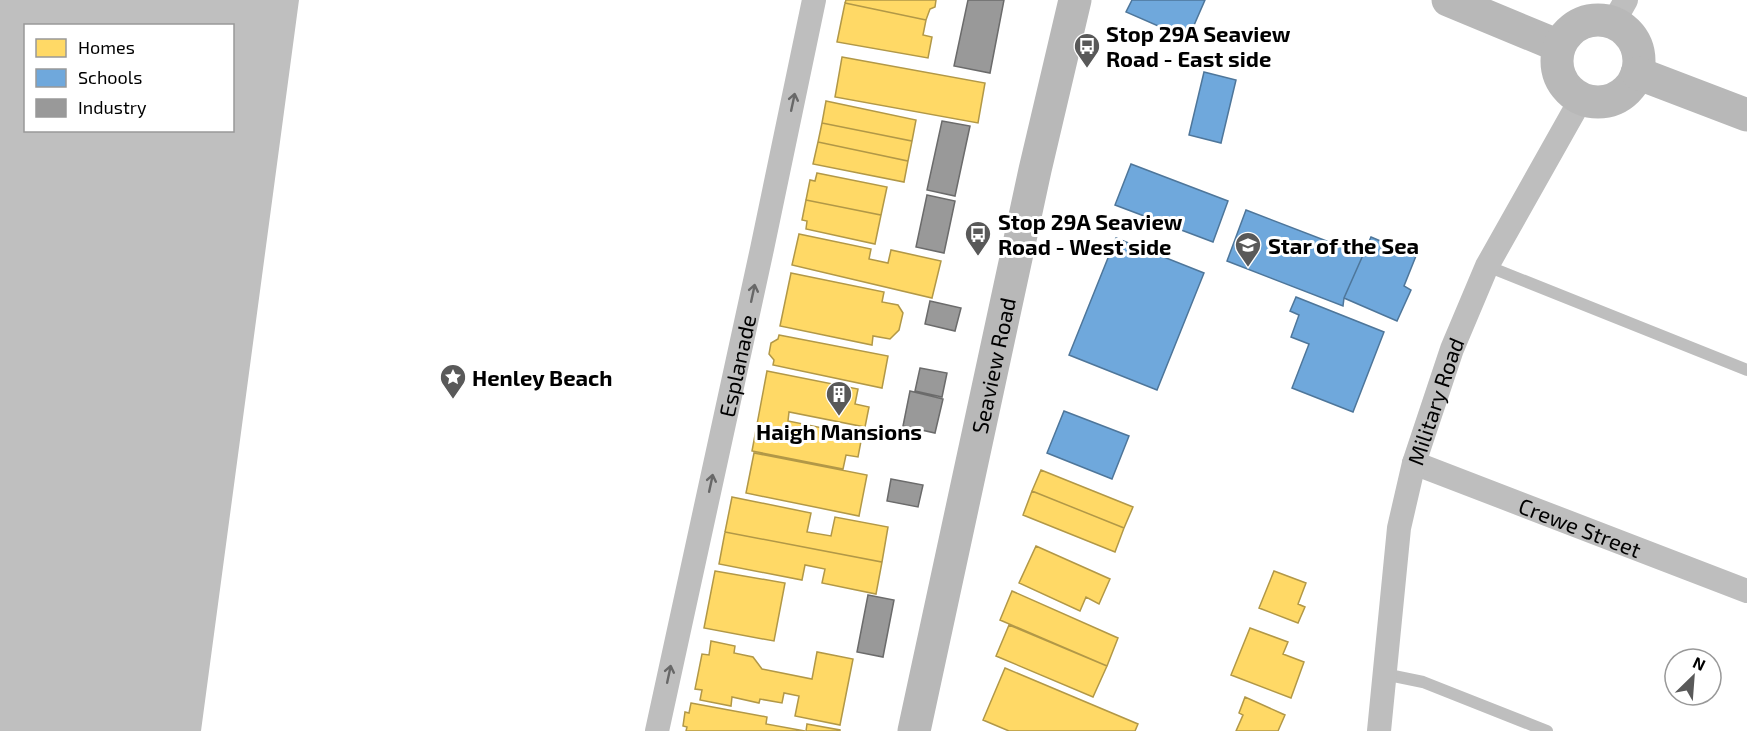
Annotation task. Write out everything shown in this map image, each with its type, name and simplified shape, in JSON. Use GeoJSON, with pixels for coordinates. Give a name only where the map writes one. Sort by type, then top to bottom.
{"type":"FeatureCollection","features":[{"type":"Feature","properties":{"kind":"main road","name":"Seaview Road"},"geometry":{"type":"LineString","coordinates":[[914,731],[1035,170],[1075,0]]}},
{"type":"Feature","properties":{"kind":"main road"},"geometry":{"type":"LineString","coordinates":[[1448,0],[1559,46]]}},
{"type":"Feature","properties":{"kind":"main road"},"geometry":{"type":"LineString","coordinates":[[1619,12],[1624,30],[1631,36],[1637,49],[1638,73],[1621,96],[1605,102],[1581,99],[1567,89],[1559,75],[1557,56],[1559,46],[1570,31],[1584,22],[1598,20],[1619,12]]}},
{"type":"Feature","properties":{"kind":"main road"},"geometry":{"type":"LineString","coordinates":[[1638,73],[1747,115]]}},
{"type":"Feature","properties":{"kind":"street","name":"Esplanade"},"geometry":{"type":"LineString","coordinates":[[657,731],[814,0]]}},
{"type":"Feature","properties":{"kind":"street","name":"Military Road"},"geometry":{"type":"LineString","coordinates":[[1379,731],[1399,528],[1414,463],[1452,349],[1487,266],[1581,99]]}},
{"type":"Feature","properties":{"kind":"street","name":"Crewe Street"},"geometry":{"type":"LineString","coordinates":[[1414,463],[1747,591]]}},
{"type":"Feature","properties":{"kind":"lane"},"geometry":{"type":"LineString","coordinates":[[1487,266],[1747,370]]}},
{"type":"Feature","properties":{"kind":"lane"},"geometry":{"type":"LineString","coordinates":[[1384,674],[1423,682],[1548,731]]}},
{"type":"Feature","properties":{"kind":"shaded area"},"geometry":{"type":"Polygon","coordinates":[[[0,0],[299,0],[201,731],[0,731],[0,0]]]}},
{"type":"Feature","properties":{"kind":"building: Homes"},"geometry":{"type":"Polygon","coordinates":[[[846,0],[936,0],[935,7],[930,9],[926,20],[845,3],[846,0]]]}},
{"type":"Feature","properties":{"kind":"building: Homes"},"geometry":{"type":"Polygon","coordinates":[[[845,3],[926,20],[923,35],[932,37],[928,58],[837,42],[845,3]]]}},
{"type":"Feature","properties":{"kind":"building: Homes"},"geometry":{"type":"Polygon","coordinates":[[[842,57],[985,83],[978,123],[835,97],[842,57]]]}},
{"type":"Feature","properties":{"kind":"building: Homes"},"geometry":{"type":"Polygon","coordinates":[[[826,101],[916,120],[912,141],[822,123],[826,101]]]}},
{"type":"Feature","properties":{"kind":"building: Homes"},"geometry":{"type":"Polygon","coordinates":[[[822,123],[912,141],[908,161],[818,142],[822,123]]]}},
{"type":"Feature","properties":{"kind":"building: Homes"},"geometry":{"type":"Polygon","coordinates":[[[818,142],[908,161],[904,182],[813,164],[818,142]]]}},
{"type":"Feature","properties":{"kind":"building: Homes"},"geometry":{"type":"Polygon","coordinates":[[[817,173],[887,187],[881,215],[806,200],[810,180],[815,181],[817,173]]]}},
{"type":"Feature","properties":{"kind":"building: Homes"},"geometry":{"type":"Polygon","coordinates":[[[806,200],[881,215],[875,244],[806,229],[807,221],[802,220],[806,200]]]}},
{"type":"Feature","properties":{"kind":"building: Homes"},"geometry":{"type":"Polygon","coordinates":[[[799,234],[871,249],[869,259],[888,263],[891,250],[941,261],[932,298],[792,265],[799,234]]]}},
{"type":"Feature","properties":{"kind":"building: Homes"},"geometry":{"type":"Polygon","coordinates":[[[791,273],[884,292],[882,302],[898,305],[903,313],[899,330],[890,339],[873,336],[872,345],[780,326],[791,273]]]}},
{"type":"Feature","properties":{"kind":"building: Homes"},"geometry":{"type":"Polygon","coordinates":[[[779,335],[888,356],[882,388],[773,365],[774,360],[769,354],[771,343],[778,339],[779,335]]]}},
{"type":"Feature","properties":{"kind":"building: Homes","name":"Haigh Mansions"},"geometry":{"type":"Polygon","coordinates":[[[767,371],[858,389],[855,404],[869,407],[865,427],[789,412],[788,421],[862,436],[858,457],[846,455],[843,469],[752,451],[767,371]]]}},
{"type":"Feature","properties":{"kind":"building: Homes"},"geometry":{"type":"Polygon","coordinates":[[[754,453],[867,475],[859,516],[746,493],[754,453]]]}},
{"type":"Feature","properties":{"kind":"building: Homes"},"geometry":{"type":"Polygon","coordinates":[[[1041,470],[1133,507],[1124,528],[1032,491],[1041,470]]]}},
{"type":"Feature","properties":{"kind":"building: Homes"},"geometry":{"type":"Polygon","coordinates":[[[1032,491],[1124,528],[1115,552],[1023,515],[1032,491]]]}},
{"type":"Feature","properties":{"kind":"building: Homes"},"geometry":{"type":"Polygon","coordinates":[[[732,497],[811,513],[807,532],[831,536],[835,517],[888,527],[882,562],[725,532],[732,497]]]}},
{"type":"Feature","properties":{"kind":"building: Homes"},"geometry":{"type":"Polygon","coordinates":[[[725,532],[882,562],[876,594],[822,583],[825,569],[805,565],[802,580],[719,564],[725,532]]]}},
{"type":"Feature","properties":{"kind":"building: Homes"},"geometry":{"type":"Polygon","coordinates":[[[1036,546],[1110,579],[1099,604],[1086,597],[1080,611],[1019,583],[1036,546]]]}},
{"type":"Feature","properties":{"kind":"building: Homes"},"geometry":{"type":"Polygon","coordinates":[[[715,571],[785,583],[774,641],[704,628],[715,571]]]}},
{"type":"Feature","properties":{"kind":"building: Homes"},"geometry":{"type":"Polygon","coordinates":[[[1274,571],[1306,583],[1298,604],[1305,607],[1298,623],[1259,608],[1274,571]]]}},
{"type":"Feature","properties":{"kind":"building: Homes"},"geometry":{"type":"Polygon","coordinates":[[[1012,591],[1118,638],[1107,666],[1000,620],[1012,591]]]}},
{"type":"Feature","properties":{"kind":"building: Homes"},"geometry":{"type":"Polygon","coordinates":[[[1009,625],[1107,666],[1093,697],[996,656],[1009,625]]]}},
{"type":"Feature","properties":{"kind":"building: Homes"},"geometry":{"type":"Polygon","coordinates":[[[1250,628],[1288,642],[1283,654],[1304,662],[1291,698],[1231,675],[1250,628]]]}},
{"type":"Feature","properties":{"kind":"building: Homes"},"geometry":{"type":"Polygon","coordinates":[[[711,641],[735,646],[734,653],[753,657],[762,669],[812,679],[817,652],[853,659],[840,725],[795,716],[799,696],[784,693],[782,703],[760,699],[759,703],[732,697],[731,706],[700,700],[702,690],[695,689],[702,654],[709,655],[711,641]]]}},
{"type":"Feature","properties":{"kind":"building: Homes"},"geometry":{"type":"Polygon","coordinates":[[[1005,668],[1138,724],[1135,731],[1009,731],[983,720],[1005,668]]]}},
{"type":"Feature","properties":{"kind":"building: Homes"},"geometry":{"type":"Polygon","coordinates":[[[1245,697],[1285,715],[1278,731],[1236,731],[1243,715],[1239,713],[1245,697]]]}},
{"type":"Feature","properties":{"kind":"building: Homes"},"geometry":{"type":"Polygon","coordinates":[[[691,703],[767,717],[766,724],[805,731],[686,731],[687,727],[683,726],[685,712],[689,713],[691,703]]]}},
{"type":"Feature","properties":{"kind":"building: Homes"},"geometry":{"type":"Polygon","coordinates":[[[807,724],[840,730],[840,731],[806,731],[807,724]]]}},
{"type":"Feature","properties":{"kind":"building: Schools"},"geometry":{"type":"Polygon","coordinates":[[[1132,0],[1205,0],[1188,39],[1126,12],[1132,0]]]}},
{"type":"Feature","properties":{"kind":"building: Schools"},"geometry":{"type":"Polygon","coordinates":[[[1204,72],[1236,80],[1221,143],[1189,135],[1204,72]]]}},
{"type":"Feature","properties":{"kind":"building: Schools"},"geometry":{"type":"Polygon","coordinates":[[[1131,164],[1228,201],[1213,242],[1115,205],[1131,164]]]}},
{"type":"Feature","properties":{"kind":"building: Schools"},"geometry":{"type":"Polygon","coordinates":[[[1246,210],[1363,255],[1344,298],[1343,306],[1227,261],[1246,210]]]}},
{"type":"Feature","properties":{"kind":"building: Schools"},"geometry":{"type":"Polygon","coordinates":[[[1371,237],[1416,256],[1404,286],[1411,290],[1397,321],[1344,298],[1371,237]]]}},
{"type":"Feature","properties":{"kind":"building: Schools"},"geometry":{"type":"Polygon","coordinates":[[[1116,238],[1204,273],[1157,390],[1069,355],[1116,238]]]}},
{"type":"Feature","properties":{"kind":"building: Schools"},"geometry":{"type":"Polygon","coordinates":[[[1296,297],[1384,332],[1353,412],[1292,388],[1309,344],[1291,337],[1299,315],[1290,311],[1296,297]]]}},
{"type":"Feature","properties":{"kind":"building: Schools"},"geometry":{"type":"Polygon","coordinates":[[[1064,411],[1129,436],[1112,479],[1047,453],[1064,411]]]}},
{"type":"Feature","properties":{"kind":"building: Industry"},"geometry":{"type":"Polygon","coordinates":[[[968,0],[1004,0],[990,73],[954,66],[968,0]]]}},
{"type":"Feature","properties":{"kind":"building: Industry"},"geometry":{"type":"Polygon","coordinates":[[[942,121],[970,126],[955,196],[927,190],[942,121]]]}},
{"type":"Feature","properties":{"kind":"building: Industry"},"geometry":{"type":"Polygon","coordinates":[[[927,195],[955,201],[944,253],[916,247],[927,195]]]}},
{"type":"Feature","properties":{"kind":"building: Industry"},"geometry":{"type":"Polygon","coordinates":[[[930,301],[961,308],[955,331],[925,324],[930,301]]]}},
{"type":"Feature","properties":{"kind":"building: Industry"},"geometry":{"type":"Polygon","coordinates":[[[920,368],[947,373],[942,397],[915,391],[920,368]]]}},
{"type":"Feature","properties":{"kind":"building: Industry"},"geometry":{"type":"Polygon","coordinates":[[[910,391],[943,399],[935,433],[903,426],[910,391]]]}},
{"type":"Feature","properties":{"kind":"building: Industry"},"geometry":{"type":"Polygon","coordinates":[[[891,479],[923,485],[918,507],[887,501],[891,479]]]}},
{"type":"Feature","properties":{"kind":"building: Industry"},"geometry":{"type":"Polygon","coordinates":[[[868,595],[894,600],[883,657],[857,652],[868,595]]]}},
{"type":"Feature","properties":{"kind":"place","name":"Stop 29A Seaview Road - East side"},"geometry":{"type":"Point","coordinates":[1087,69]}},
{"type":"Feature","properties":{"kind":"place","name":"Stop 29A Seaview Road - West side"},"geometry":{"type":"Point","coordinates":[978,257]}},
{"type":"Feature","properties":{"kind":"place","name":"Star of the Sea"},"geometry":{"type":"Point","coordinates":[1248,268]}},
{"type":"Feature","properties":{"kind":"place","name":"Henley Beach"},"geometry":{"type":"Point","coordinates":[453,400]}},
{"type":"Feature","properties":{"kind":"place","name":"Haigh Mansions"},"geometry":{"type":"Point","coordinates":[839,417]}}]}
